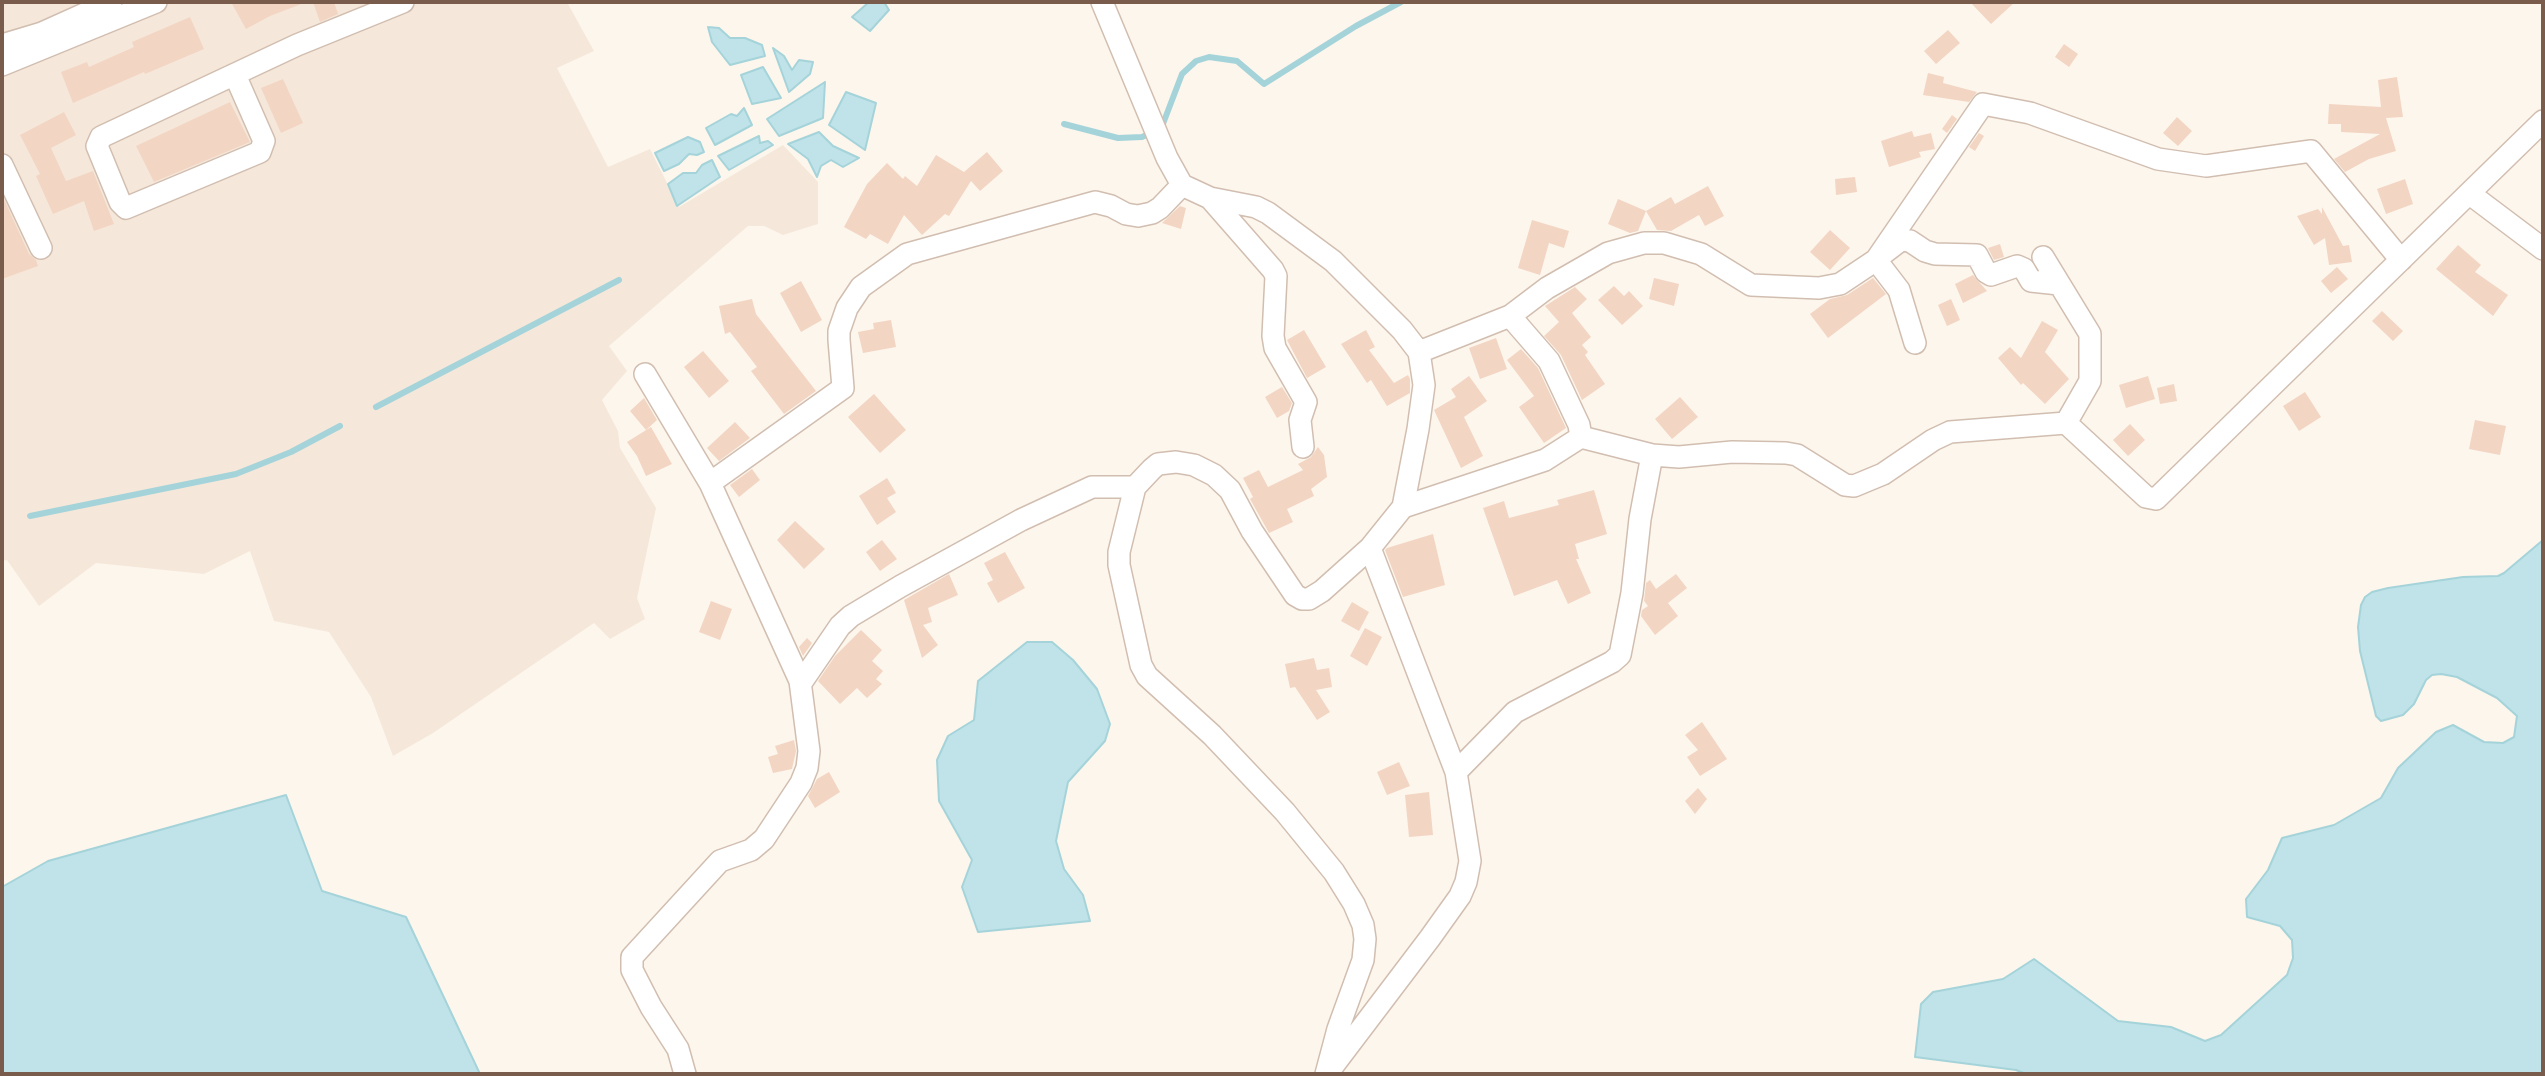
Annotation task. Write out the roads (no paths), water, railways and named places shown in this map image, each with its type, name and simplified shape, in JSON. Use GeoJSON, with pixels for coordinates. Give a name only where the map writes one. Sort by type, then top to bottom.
{"type":"FeatureCollection","features":[{"type":"Feature","properties":{"kind":"street"},"geometry":{"type":"LineString","coordinates":[[2,45],[42,33],[111,2]]}},
{"type":"Feature","properties":{"kind":"street"},"geometry":{"type":"LineString","coordinates":[[2,65],[156,2]]}},
{"type":"Feature","properties":{"kind":"street"},"geometry":{"type":"LineString","coordinates":[[235,75],[264,141],[260,152],[126,208],[120,202],[97,146],[101,137],[297,46],[403,2]]}},
{"type":"Feature","properties":{"kind":"street"},"geometry":{"type":"LineString","coordinates":[[1102,2],[1157,134],[1182,185],[1210,198],[1256,207],[1281,223],[1333,261],[1402,330],[1419,352],[1424,384],[1403,507],[1370,548],[1315,597],[1301,599],[1287,584],[1252,531],[1230,490],[1214,474],[1194,465],[1165,462],[1152,469],[1135,487],[1119,552],[1119,565],[1142,665],[1147,676],[1212,735],[1284,812],[1334,872],[1354,904],[1363,925],[1363,960],[1338,1029],[1326,1074]]}},
{"type":"Feature","properties":{"kind":"street"},"geometry":{"type":"LineString","coordinates":[[1876,260],[1983,104],[2030,113],[2158,159],[2206,166],[2311,152],[2400,260]]}},
{"type":"Feature","properties":{"kind":"street"},"geometry":{"type":"LineString","coordinates":[[1403,507],[1545,460],[1581,437],[1652,455],[1679,457],[1732,452],[1786,453],[1797,455],[1845,485],[1854,486],[1883,474],[1922,447],[1950,432],[2066,423],[2146,497],[2156,499],[2543,121]]}},
{"type":"Feature","properties":{"kind":"street"},"geometry":{"type":"LineString","coordinates":[[3,171],[41,248]]}},
{"type":"Feature","properties":{"kind":"street"},"geometry":{"type":"LineString","coordinates":[[710,483],[844,388],[839,331],[847,308],[861,287],[906,254],[1095,202],[1126,214],[1145,215],[1160,208],[1182,185]]}},
{"type":"Feature","properties":{"kind":"street"},"geometry":{"type":"LineString","coordinates":[[2470,194],[2543,249]]}},
{"type":"Feature","properties":{"kind":"street"},"geometry":{"type":"LineString","coordinates":[[1210,198],[1276,276],[1273,336],[1275,348],[1306,402],[1300,420],[1303,447]]}},
{"type":"Feature","properties":{"kind":"street"},"geometry":{"type":"LineString","coordinates":[[1419,352],[1510,316],[1547,288],[1592,261],[1608,253],[1644,243],[1664,243],[1701,254],[1751,285],[1819,288],[1840,284],[1901,240],[1910,241],[1924,251],[1935,254],[1977,255],[1986,272],[1991,275],[2018,266],[2026,271],[2031,281],[2059,284]]}},
{"type":"Feature","properties":{"kind":"street"},"geometry":{"type":"LineString","coordinates":[[2043,257],[2090,334],[2090,381],[2066,423]]}},
{"type":"Feature","properties":{"kind":"street"},"geometry":{"type":"LineString","coordinates":[[1876,260],[1899,290],[1915,343]]}},
{"type":"Feature","properties":{"kind":"street"},"geometry":{"type":"LineString","coordinates":[[1510,316],[1549,361],[1579,425],[1581,437]]}},
{"type":"Feature","properties":{"kind":"street"},"geometry":{"type":"LineString","coordinates":[[645,374],[710,483],[801,683],[809,751],[807,768],[764,839],[751,850],[720,861],[714,866],[632,957],[632,970],[650,1007],[678,1049],[685,1074]]}},
{"type":"Feature","properties":{"kind":"street"},"geometry":{"type":"LineString","coordinates":[[1456,772],[1515,712],[1612,662],[1620,655],[1652,455]]}},
{"type":"Feature","properties":{"kind":"street"},"geometry":{"type":"LineString","coordinates":[[801,683],[840,626],[851,616],[901,586],[1021,520],[1092,487],[1135,487]]}},
{"type":"Feature","properties":{"kind":"street"},"geometry":{"type":"LineString","coordinates":[[1326,1074],[1460,896],[1466,883],[1469,861],[1456,772],[1370,548]]}},
{"type":"Feature","properties":{"kind":"water"},"geometry":{"type":"Polygon","coordinates":[[[869,2],[884,2],[889,10],[870,31],[852,17],[869,2]]]}},
{"type":"Feature","properties":{"kind":"water"},"geometry":{"type":"Polygon","coordinates":[[[708,27],[719,28],[730,38],[745,38],[762,45],[765,56],[730,65],[712,42],[708,27]]]}},
{"type":"Feature","properties":{"kind":"water"},"geometry":{"type":"Polygon","coordinates":[[[773,48],[784,56],[792,70],[799,60],[813,62],[810,74],[789,92],[773,48]]]}},
{"type":"Feature","properties":{"kind":"water"},"geometry":{"type":"Polygon","coordinates":[[[763,67],[781,98],[752,104],[741,75],[763,67]]]}},
{"type":"Feature","properties":{"kind":"water"},"geometry":{"type":"Polygon","coordinates":[[[825,82],[823,118],[779,136],[767,119],[825,82]]]}},
{"type":"Feature","properties":{"kind":"water"},"geometry":{"type":"Polygon","coordinates":[[[846,92],[876,103],[865,150],[829,125],[846,92]]]}},
{"type":"Feature","properties":{"kind":"water"},"geometry":{"type":"Polygon","coordinates":[[[744,108],[752,125],[715,145],[706,128],[731,114],[737,116],[744,108]]]}},
{"type":"Feature","properties":{"kind":"water"},"geometry":{"type":"Polygon","coordinates":[[[819,132],[833,146],[859,158],[843,167],[831,160],[821,166],[817,177],[808,159],[788,144],[819,132]]]}},
{"type":"Feature","properties":{"kind":"water"},"geometry":{"type":"Polygon","coordinates":[[[759,136],[760,143],[768,141],[773,145],[729,170],[718,156],[759,136]]]}},
{"type":"Feature","properties":{"kind":"water"},"geometry":{"type":"Polygon","coordinates":[[[688,137],[700,142],[704,152],[689,154],[679,164],[664,171],[655,153],[688,137]]]}},
{"type":"Feature","properties":{"kind":"water"},"geometry":{"type":"Polygon","coordinates":[[[712,160],[720,177],[677,206],[668,184],[683,173],[696,173],[702,165],[712,160]]]}},
{"type":"Feature","properties":{"kind":"water"},"geometry":{"type":"Polygon","coordinates":[[[2543,540],[2543,1074],[2026,1074],[2016,1070],[1915,1057],[1921,1004],[1933,992],[2003,979],[2034,959],[2118,1021],[2171,1027],[2205,1041],[2221,1035],[2287,975],[2293,958],[2292,940],[2280,926],[2247,917],[2246,899],[2268,870],[2282,838],[2334,825],[2381,798],[2398,768],[2436,732],[2453,725],[2484,742],[2503,743],[2514,737],[2517,716],[2497,698],[2457,677],[2441,674],[2432,675],[2426,680],[2414,704],[2403,715],[2381,721],[2376,716],[2360,651],[2358,627],[2365,597],[2372,592],[2388,588],[2463,577],[2498,576],[2543,540]]]}},
{"type":"Feature","properties":{"kind":"water"},"geometry":{"type":"Polygon","coordinates":[[[1027,642],[1052,642],[1073,660],[1097,689],[1110,724],[1105,741],[1068,782],[1056,841],[1064,869],[1083,895],[1090,921],[978,932],[962,887],[972,860],[939,801],[937,760],[948,736],[974,720],[978,681],[1027,642]]]}},
{"type":"Feature","properties":{"kind":"water"},"geometry":{"type":"Polygon","coordinates":[[[286,795],[322,891],[406,917],[480,1074],[2,1074],[2,887],[48,861],[286,795]]]}},
{"type":"Feature","properties":{"kind":"waterway"},"geometry":{"type":"LineString","coordinates":[[1161,129],[1182,74],[1196,61],[1209,57],[1237,61],[1264,84],[1356,26],[1401,2]]}},
{"type":"Feature","properties":{"kind":"waterway"},"geometry":{"type":"LineString","coordinates":[[1064,124],[1118,138],[1142,137],[1151,133]]}},
{"type":"Feature","properties":{"kind":"waterway"},"geometry":{"type":"LineString","coordinates":[[376,407],[619,280]]}},
{"type":"Feature","properties":{"kind":"waterway"},"geometry":{"type":"LineString","coordinates":[[30,516],[236,474],[291,452],[340,426]]}}]}
